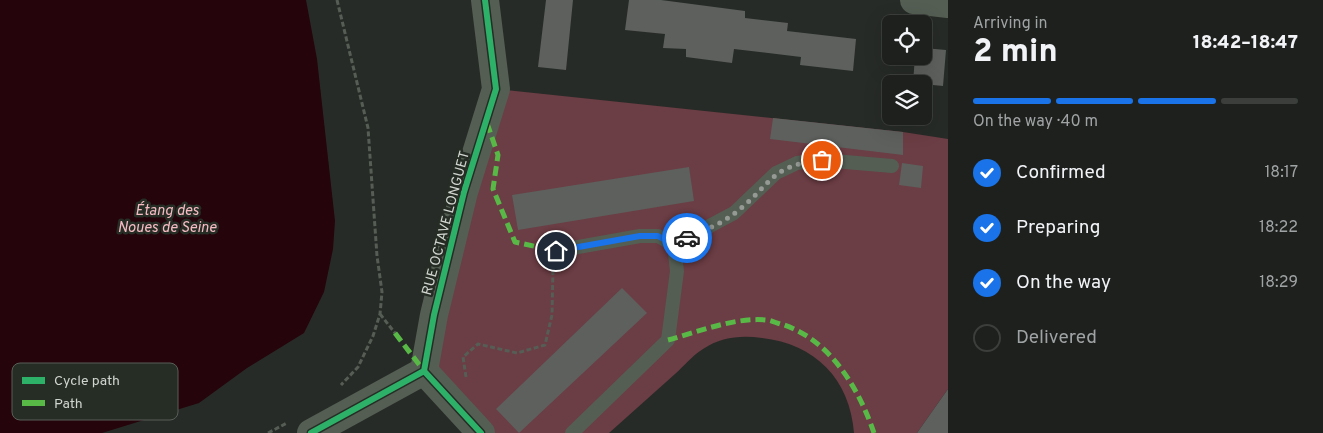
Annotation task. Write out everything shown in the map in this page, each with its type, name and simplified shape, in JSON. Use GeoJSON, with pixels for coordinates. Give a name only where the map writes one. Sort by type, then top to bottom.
{"type":"FeatureCollection","features":[{"type":"Feature","properties":{"kind":"street","name":"RUE OCTAVE LONGUET"},"geometry":{"type":"LineString","coordinates":[[424,372],[434,315],[464,192],[496,89],[485,0]]}},
{"type":"Feature","properties":{"kind":"street"},"geometry":{"type":"LineString","coordinates":[[914,0],[948,4]]}},
{"type":"Feature","properties":{"kind":"street"},"geometry":{"type":"LineString","coordinates":[[301,427],[424,372],[481,433]]}},
{"type":"Feature","properties":{"kind":"lane"},"geometry":{"type":"LineString","coordinates":[[674,245],[734,213],[776,173],[797,163],[822,160],[892,166]]}},
{"type":"Feature","properties":{"kind":"lane"},"geometry":{"type":"LineString","coordinates":[[556,251],[640,236],[658,236],[674,245]]}},
{"type":"Feature","properties":{"kind":"lane"},"geometry":{"type":"LineString","coordinates":[[572,433],[668,340],[677,271],[674,245]]}},
{"type":"Feature","properties":{"kind":"path"},"geometry":{"type":"LineString","coordinates":[[337,0],[368,128],[377,256],[382,292],[380,314],[373,336],[358,367],[340,386]]}},
{"type":"Feature","properties":{"kind":"path"},"geometry":{"type":"LineString","coordinates":[[466,381],[463,357],[478,344],[516,353],[545,345],[552,315],[553,267],[556,251]]}},
{"type":"Feature","properties":{"kind":"path"},"geometry":{"type":"LineString","coordinates":[[380,314],[395,333]]}},
{"type":"Feature","properties":{"kind":"path"},"geometry":{"type":"LineString","coordinates":[[268,433],[301,427]]}},
{"type":"Feature","properties":{"kind":"shaded area"},"geometry":{"type":"Polygon","coordinates":[[[496,89],[903,132],[948,139],[948,389],[917,433],[854,433],[851,414],[845,396],[837,381],[813,356],[781,342],[746,337],[724,339],[699,351],[609,433],[481,433],[424,371],[496,89]]]}},
{"type":"Feature","properties":{"kind":"water","name":"Étang des Noues de Seine"},"geometry":{"type":"Polygon","coordinates":[[[0,0],[306,0],[317,59],[335,221],[333,249],[324,292],[304,333],[247,368],[199,403],[178,409],[178,363],[12,363],[12,420],[144,420],[102,433],[0,433],[0,0]]]}},
{"type":"Feature","properties":{"kind":"building"},"geometry":{"type":"Polygon","coordinates":[[[546,0],[573,0],[566,70],[538,67],[546,0]]]}},
{"type":"Feature","properties":{"kind":"building"},"geometry":{"type":"Polygon","coordinates":[[[629,0],[661,0],[745,11],[745,18],[788,23],[787,31],[856,39],[853,71],[800,65],[801,57],[734,49],[732,63],[686,57],[686,49],[663,48],[665,34],[625,30],[629,0]]]}},
{"type":"Feature","properties":{"kind":"building"},"geometry":{"type":"Polygon","coordinates":[[[932,49],[946,50],[943,86],[932,85],[932,75],[914,75],[914,65],[932,65],[932,49]]]}},
{"type":"Feature","properties":{"kind":"building"},"geometry":{"type":"Polygon","coordinates":[[[773,118],[903,132],[903,155],[770,139],[773,118]]]}},
{"type":"Feature","properties":{"kind":"building"},"geometry":{"type":"Polygon","coordinates":[[[902,163],[923,166],[921,188],[899,185],[902,163]]]}},
{"type":"Feature","properties":{"kind":"building"},"geometry":{"type":"Polygon","coordinates":[[[689,167],[694,201],[518,230],[512,195],[689,167]]]}},
{"type":"Feature","properties":{"kind":"building"},"geometry":{"type":"Polygon","coordinates":[[[622,288],[647,313],[519,433],[496,409],[622,288]]]}},
{"type":"Feature","properties":{"kind":"building"},"geometry":{"type":"Polygon","coordinates":[[[948,389],[948,433],[917,433],[948,389]]]}},
{"type":"Feature","properties":{"kind":"marked path"},"geometry":{"type":"LineString","coordinates":[[487,123],[498,155],[493,189],[515,242],[556,251]]}},
{"type":"Feature","properties":{"kind":"marked path"},"geometry":{"type":"LineString","coordinates":[[668,340],[716,326],[754,320],[770,321],[801,332],[816,342],[841,368],[860,400],[874,433]]}},
{"type":"Feature","properties":{"kind":"marked path"},"geometry":{"type":"LineString","coordinates":[[395,333],[424,371]]}},
{"type":"Feature","properties":{"kind":"cycle path"},"geometry":{"type":"LineString","coordinates":[[424,371],[434,315],[464,192],[496,89],[485,0]]}},
{"type":"Feature","properties":{"kind":"cycle path"},"geometry":{"type":"LineString","coordinates":[[424,371],[481,433]]}},
{"type":"Feature","properties":{"kind":"cycle path"},"geometry":{"type":"LineString","coordinates":[[311,433],[424,371]]}},
{"type":"Feature","properties":{"kind":"way so far"},"geometry":{"type":"LineString","coordinates":[[687,238],[715,225],[734,213],[752,198],[776,173],[797,163],[822,160]]}},
{"type":"Feature","properties":{"kind":"route"},"geometry":{"type":"LineString","coordinates":[[556,251],[640,236],[658,236],[674,245],[687,238]]}}]}
